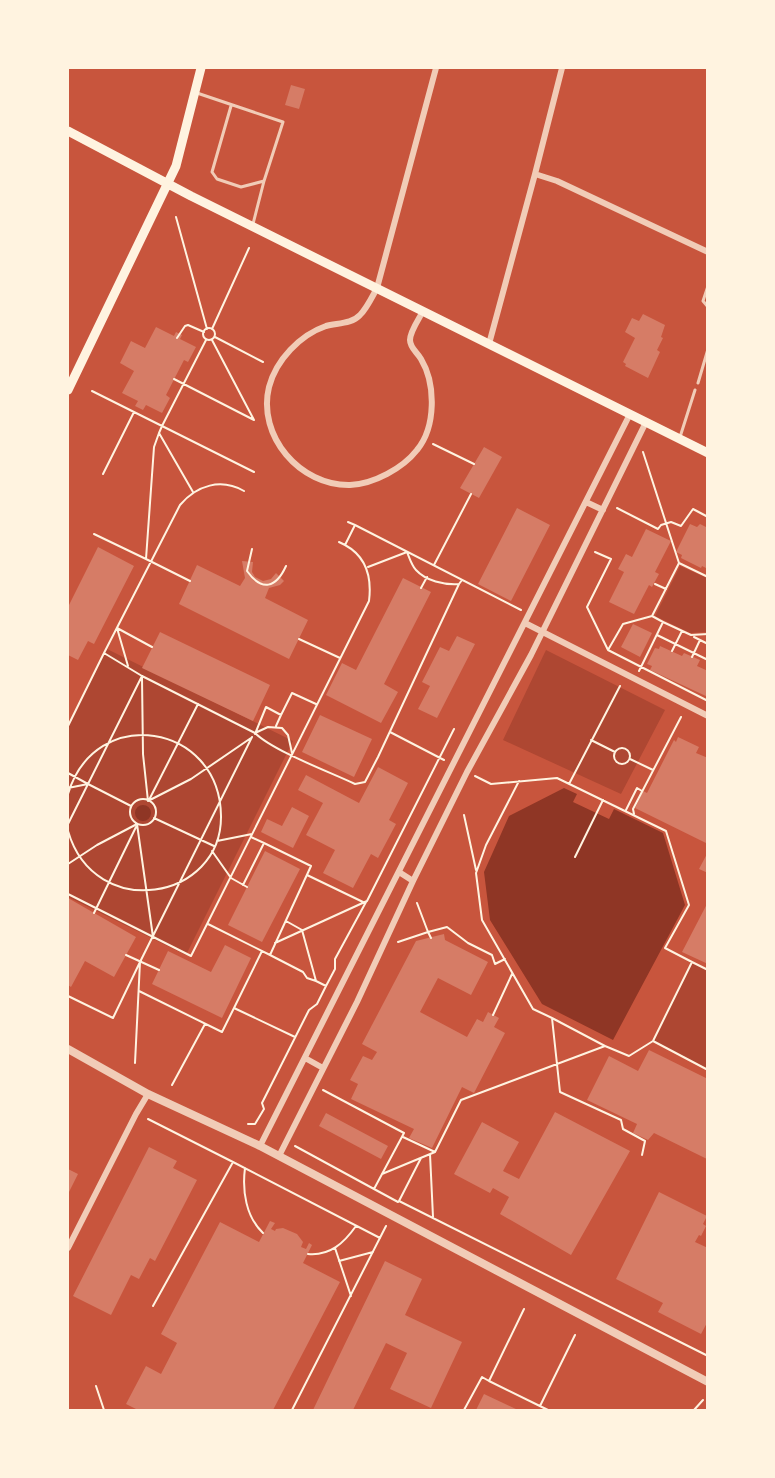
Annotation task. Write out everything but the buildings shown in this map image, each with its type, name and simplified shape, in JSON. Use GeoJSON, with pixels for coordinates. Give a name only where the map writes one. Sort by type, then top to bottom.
{"type":"FeatureCollection","features":[{"type":"Feature","properties":{"kind":"main road"},"geometry":{"type":"LineString","coordinates":[[68,390],[176,166],[201,68]]}},
{"type":"Feature","properties":{"kind":"main road"},"geometry":{"type":"LineString","coordinates":[[68,131],[167,184],[708,453]]}},
{"type":"Feature","properties":{"kind":"street"},"geometry":{"type":"LineString","coordinates":[[423,311],[410,338],[411,347],[421,360],[431,392],[429,429],[418,449],[402,465],[374,480],[350,485],[313,476],[296,465],[280,450],[271,429],[267,408],[269,387],[276,368],[288,352],[305,338],[325,327],[360,316],[377,288],[436,68]]}},
{"type":"Feature","properties":{"kind":"street"},"geometry":{"type":"LineString","coordinates":[[489,344],[562,68]]}},
{"type":"Feature","properties":{"kind":"street"},"geometry":{"type":"LineString","coordinates":[[535,174],[557,181],[708,252]]}},
{"type":"Feature","properties":{"kind":"street"},"geometry":{"type":"LineString","coordinates":[[260,1146],[630,414]]}},
{"type":"Feature","properties":{"kind":"street"},"geometry":{"type":"LineString","coordinates":[[279,1156],[467,772],[542,632],[646,422]]}},
{"type":"Feature","properties":{"kind":"street"},"geometry":{"type":"LineString","coordinates":[[586,502],[603,510]]}},
{"type":"Feature","properties":{"kind":"street"},"geometry":{"type":"LineString","coordinates":[[525,623],[708,716]]}},
{"type":"Feature","properties":{"kind":"street"},"geometry":{"type":"LineString","coordinates":[[399,872],[413,881]]}},
{"type":"Feature","properties":{"kind":"street"},"geometry":{"type":"LineString","coordinates":[[68,1049],[148,1094],[260,1146],[708,1382]]}},
{"type":"Feature","properties":{"kind":"street"},"geometry":{"type":"LineString","coordinates":[[305,1058],[323,1068]]}},
{"type":"Feature","properties":{"kind":"street"},"geometry":{"type":"LineString","coordinates":[[68,1248],[148,1094]]}},
{"type":"Feature","properties":{"kind":"lane"},"geometry":{"type":"LineString","coordinates":[[195,92],[284,123],[264,181],[252,226]]}},
{"type":"Feature","properties":{"kind":"lane"},"geometry":{"type":"LineString","coordinates":[[231,106],[212,172],[217,179],[240,187],[264,181]]}},
{"type":"Feature","properties":{"kind":"lane"},"geometry":{"type":"LineString","coordinates":[[708,286],[703,301],[708,307]]}},
{"type":"Feature","properties":{"kind":"lane"},"geometry":{"type":"LineString","coordinates":[[698,383],[708,349]]}},
{"type":"Feature","properties":{"kind":"lane"},"geometry":{"type":"LineString","coordinates":[[680,439],[695,390]]}},
{"type":"Feature","properties":{"kind":"path"},"geometry":{"type":"LineString","coordinates":[[176,217],[207,329]]}},
{"type":"Feature","properties":{"kind":"path"},"geometry":{"type":"LineString","coordinates":[[212,329],[249,248]]}},
{"type":"Feature","properties":{"kind":"path"},"geometry":{"type":"LineString","coordinates":[[177,338],[188,325],[204,332]]}},
{"type":"Feature","properties":{"kind":"path"},"geometry":{"type":"LineString","coordinates":[[204,332],[212,329]]}},
{"type":"Feature","properties":{"kind":"path"},"geometry":{"type":"LineString","coordinates":[[174,379],[254,420],[213,338],[215,333],[212,329]]}},
{"type":"Feature","properties":{"kind":"path"},"geometry":{"type":"LineString","coordinates":[[146,559],[154,447],[162,426],[206,340],[204,332]]}},
{"type":"Feature","properties":{"kind":"path"},"geometry":{"type":"LineString","coordinates":[[206,340],[213,338],[263,362]]}},
{"type":"Feature","properties":{"kind":"path"},"geometry":{"type":"LineString","coordinates":[[92,391],[254,472]]}},
{"type":"Feature","properties":{"kind":"path"},"geometry":{"type":"LineString","coordinates":[[103,474],[139,408]]}},
{"type":"Feature","properties":{"kind":"path"},"geometry":{"type":"LineString","coordinates":[[159,433],[193,492]]}},
{"type":"Feature","properties":{"kind":"path"},"geometry":{"type":"LineString","coordinates":[[433,444],[474,464]]}},
{"type":"Feature","properties":{"kind":"path"},"geometry":{"type":"LineString","coordinates":[[643,452],[679,563],[652,616]]}},
{"type":"Feature","properties":{"kind":"path"},"geometry":{"type":"LineString","coordinates":[[68,726],[180,505],[193,492],[202,488],[222,484],[244,491]]}},
{"type":"Feature","properties":{"kind":"path"},"geometry":{"type":"LineString","coordinates":[[434,565],[471,494]]}},
{"type":"Feature","properties":{"kind":"path"},"geometry":{"type":"LineString","coordinates":[[617,508],[658,529],[661,525],[671,522],[681,526],[693,509],[708,517]]}},
{"type":"Feature","properties":{"kind":"path"},"geometry":{"type":"LineString","coordinates":[[348,522],[530,614]]}},
{"type":"Feature","properties":{"kind":"path"},"geometry":{"type":"LineString","coordinates":[[345,545],[354,525]]}},
{"type":"Feature","properties":{"kind":"path"},"geometry":{"type":"LineString","coordinates":[[94,534],[190,581]]}},
{"type":"Feature","properties":{"kind":"path"},"geometry":{"type":"LineString","coordinates":[[68,894],[191,956],[369,601],[370,589],[364,561],[353,549],[339,542]]}},
{"type":"Feature","properties":{"kind":"path"},"geometry":{"type":"LineString","coordinates":[[252,549],[247,571],[254,580],[264,585],[273,584],[281,576],[286,566]]}},
{"type":"Feature","properties":{"kind":"path"},"geometry":{"type":"LineString","coordinates":[[366,567],[406,552]]}},
{"type":"Feature","properties":{"kind":"path"},"geometry":{"type":"LineString","coordinates":[[406,552],[415,570],[445,585],[459,584]]}},
{"type":"Feature","properties":{"kind":"path"},"geometry":{"type":"LineString","coordinates":[[595,552],[611,559],[587,607],[608,650],[708,702]]}},
{"type":"Feature","properties":{"kind":"path"},"geometry":{"type":"LineString","coordinates":[[679,563],[708,577]]}},
{"type":"Feature","properties":{"kind":"path"},"geometry":{"type":"LineString","coordinates":[[422,588],[427,577]]}},
{"type":"Feature","properties":{"kind":"path"},"geometry":{"type":"LineString","coordinates":[[104,653],[142,676],[255,733],[292,755],[355,784],[365,782],[462,580]]}},
{"type":"Feature","properties":{"kind":"path"},"geometry":{"type":"LineString","coordinates":[[655,584],[666,589]]}},
{"type":"Feature","properties":{"kind":"path"},"geometry":{"type":"LineString","coordinates":[[608,650],[623,624],[652,616],[708,644]]}},
{"type":"Feature","properties":{"kind":"path"},"geometry":{"type":"LineString","coordinates":[[635,679],[663,622]]}},
{"type":"Feature","properties":{"kind":"path"},"geometry":{"type":"LineString","coordinates":[[117,628],[152,647]]}},
{"type":"Feature","properties":{"kind":"path"},"geometry":{"type":"LineString","coordinates":[[117,628],[128,666]]}},
{"type":"Feature","properties":{"kind":"path"},"geometry":{"type":"LineString","coordinates":[[672,651],[682,631]]}},
{"type":"Feature","properties":{"kind":"path"},"geometry":{"type":"LineString","coordinates":[[691,636],[708,634]]}},
{"type":"Feature","properties":{"kind":"path"},"geometry":{"type":"LineString","coordinates":[[657,635],[708,660]]}},
{"type":"Feature","properties":{"kind":"path"},"geometry":{"type":"LineString","coordinates":[[299,639],[340,658]]}},
{"type":"Feature","properties":{"kind":"path"},"geometry":{"type":"LineString","coordinates":[[692,657],[700,640]]}},
{"type":"Feature","properties":{"kind":"path"},"geometry":{"type":"LineString","coordinates":[[68,864],[97,845],[137,824],[147,825],[154,818],[155,808],[148,801],[143,754],[142,676]]}},
{"type":"Feature","properties":{"kind":"path"},"geometry":{"type":"LineString","coordinates":[[68,824],[142,676]]}},
{"type":"Feature","properties":{"kind":"path"},"geometry":{"type":"LineString","coordinates":[[569,784],[620,686]]}},
{"type":"Feature","properties":{"kind":"path"},"geometry":{"type":"LineString","coordinates":[[276,726],[292,693],[317,705]]}},
{"type":"Feature","properties":{"kind":"path"},"geometry":{"type":"LineString","coordinates":[[148,801],[198,704]]}},
{"type":"Feature","properties":{"kind":"path"},"geometry":{"type":"LineString","coordinates":[[68,996],[113,1018],[266,707],[281,715]]}},
{"type":"Feature","properties":{"kind":"path"},"geometry":{"type":"LineString","coordinates":[[634,815],[633,809],[681,717]]}},
{"type":"Feature","properties":{"kind":"path"},"geometry":{"type":"LineString","coordinates":[[255,733],[276,726],[286,730],[292,755]]}},
{"type":"Feature","properties":{"kind":"path"},"geometry":{"type":"LineString","coordinates":[[248,1124],[255,1124],[264,1109],[262,1102],[309,1010],[317,1004],[335,969],[335,959],[454,729]]}},
{"type":"Feature","properties":{"kind":"path"},"geometry":{"type":"LineString","coordinates":[[68,794],[68,788],[74,776],[94,750],[108,742],[125,737],[143,735],[159,737],[178,744],[207,768],[220,802],[221,823],[214,847],[198,869],[181,881],[158,890],[146,891],[109,883],[96,875],[79,857],[68,831]]}},
{"type":"Feature","properties":{"kind":"path"},"geometry":{"type":"LineString","coordinates":[[153,937],[137,824],[130,817],[131,806],[139,800],[148,801],[191,779],[252,737]]}},
{"type":"Feature","properties":{"kind":"path"},"geometry":{"type":"LineString","coordinates":[[591,740],[615,752]]}},
{"type":"Feature","properties":{"kind":"path"},"geometry":{"type":"LineString","coordinates":[[615,752],[622,748],[627,749],[630,759]]}},
{"type":"Feature","properties":{"kind":"path"},"geometry":{"type":"LineString","coordinates":[[615,752],[614,757],[619,763],[626,763],[630,759]]}},
{"type":"Feature","properties":{"kind":"path"},"geometry":{"type":"LineString","coordinates":[[630,759],[653,770]]}},
{"type":"Feature","properties":{"kind":"path"},"geometry":{"type":"LineString","coordinates":[[68,772],[131,806]]}},
{"type":"Feature","properties":{"kind":"path"},"geometry":{"type":"LineString","coordinates":[[476,873],[486,845],[519,781],[557,778],[666,831],[689,905],[665,948],[708,970]]}},
{"type":"Feature","properties":{"kind":"path"},"geometry":{"type":"LineString","coordinates":[[68,788],[88,784]]}},
{"type":"Feature","properties":{"kind":"path"},"geometry":{"type":"LineString","coordinates":[[626,811],[637,788],[642,791]]}},
{"type":"Feature","properties":{"kind":"path"},"geometry":{"type":"LineString","coordinates":[[575,857],[604,800]]}},
{"type":"Feature","properties":{"kind":"path"},"geometry":{"type":"LineString","coordinates":[[464,815],[476,873],[482,920],[533,1009],[629,1056],[653,1041],[692,962]]}},
{"type":"Feature","properties":{"kind":"path"},"geometry":{"type":"LineString","coordinates":[[154,818],[214,847]]}},
{"type":"Feature","properties":{"kind":"path"},"geometry":{"type":"LineString","coordinates":[[94,913],[137,824]]}},
{"type":"Feature","properties":{"kind":"path"},"geometry":{"type":"LineString","coordinates":[[216,842],[252,835],[311,866],[270,955]]}},
{"type":"Feature","properties":{"kind":"path"},"geometry":{"type":"LineString","coordinates":[[243,885],[264,843]]}},
{"type":"Feature","properties":{"kind":"path"},"geometry":{"type":"LineString","coordinates":[[212,851],[231,878],[247,886]]}},
{"type":"Feature","properties":{"kind":"path"},"geometry":{"type":"LineString","coordinates":[[307,875],[365,902]]}},
{"type":"Feature","properties":{"kind":"path"},"geometry":{"type":"LineString","coordinates":[[275,943],[365,902]]}},
{"type":"Feature","properties":{"kind":"path"},"geometry":{"type":"LineString","coordinates":[[417,903],[430,938]]}},
{"type":"Feature","properties":{"kind":"path"},"geometry":{"type":"LineString","coordinates":[[286,921],[302,930],[316,981]]}},
{"type":"Feature","properties":{"kind":"path"},"geometry":{"type":"LineString","coordinates":[[208,924],[326,986]]}},
{"type":"Feature","properties":{"kind":"path"},"geometry":{"type":"LineString","coordinates":[[398,942],[447,927],[468,943],[492,955],[495,964],[505,959]]}},
{"type":"Feature","properties":{"kind":"path"},"geometry":{"type":"LineString","coordinates":[[139,991],[222,1032],[262,951]]}},
{"type":"Feature","properties":{"kind":"path"},"geometry":{"type":"LineString","coordinates":[[126,955],[159,970]]}},
{"type":"Feature","properties":{"kind":"path"},"geometry":{"type":"LineString","coordinates":[[135,1063],[140,962]]}},
{"type":"Feature","properties":{"kind":"path"},"geometry":{"type":"LineString","coordinates":[[304,973],[313,970]]}},
{"type":"Feature","properties":{"kind":"path"},"geometry":{"type":"LineString","coordinates":[[493,1015],[513,974]]}},
{"type":"Feature","properties":{"kind":"path"},"geometry":{"type":"LineString","coordinates":[[234,1008],[295,1037]]}},
{"type":"Feature","properties":{"kind":"path"},"geometry":{"type":"LineString","coordinates":[[552,1018],[560,1092],[621,1120],[623,1129],[645,1141],[642,1155]]}},
{"type":"Feature","properties":{"kind":"path"},"geometry":{"type":"LineString","coordinates":[[172,1086],[205,1024]]}},
{"type":"Feature","properties":{"kind":"path"},"geometry":{"type":"LineString","coordinates":[[653,1041],[708,1070]]}},
{"type":"Feature","properties":{"kind":"path"},"geometry":{"type":"LineString","coordinates":[[382,1174],[435,1152],[461,1100],[605,1046]]}},
{"type":"Feature","properties":{"kind":"path"},"geometry":{"type":"LineString","coordinates":[[323,1090],[404,1133],[374,1189]]}},
{"type":"Feature","properties":{"kind":"path"},"geometry":{"type":"LineString","coordinates":[[148,1119],[380,1238]]}},
{"type":"Feature","properties":{"kind":"path"},"geometry":{"type":"LineString","coordinates":[[402,1137],[435,1152]]}},
{"type":"Feature","properties":{"kind":"path"},"geometry":{"type":"LineString","coordinates":[[295,1146],[374,1189],[708,1356]]}},
{"type":"Feature","properties":{"kind":"path"},"geometry":{"type":"LineString","coordinates":[[430,1154],[433,1218]]}},
{"type":"Feature","properties":{"kind":"path"},"geometry":{"type":"LineString","coordinates":[[399,1201],[421,1158]]}},
{"type":"Feature","properties":{"kind":"path"},"geometry":{"type":"LineString","coordinates":[[153,1306],[233,1162]]}},
{"type":"Feature","properties":{"kind":"path"},"geometry":{"type":"LineString","coordinates":[[245,1168],[243,1181],[245,1199],[252,1218],[263,1233]]}},
{"type":"Feature","properties":{"kind":"path"},"geometry":{"type":"LineString","coordinates":[[292,1410],[392,1215]]}},
{"type":"Feature","properties":{"kind":"path"},"geometry":{"type":"LineString","coordinates":[[308,1254],[323,1253],[335,1248],[356,1226]]}},
{"type":"Feature","properties":{"kind":"path"},"geometry":{"type":"LineString","coordinates":[[335,1248],[351,1296]]}},
{"type":"Feature","properties":{"kind":"path"},"geometry":{"type":"LineString","coordinates":[[339,1261],[373,1252]]}},
{"type":"Feature","properties":{"kind":"path"},"geometry":{"type":"LineString","coordinates":[[489,1381],[524,1309]]}},
{"type":"Feature","properties":{"kind":"path"},"geometry":{"type":"LineString","coordinates":[[540,1406],[575,1335]]}},
{"type":"Feature","properties":{"kind":"path"},"geometry":{"type":"LineString","coordinates":[[464,1410],[482,1377],[548,1410]]}},
{"type":"Feature","properties":{"kind":"path"},"geometry":{"type":"LineString","coordinates":[[96,1386],[105,1410]]}},
{"type":"Feature","properties":{"kind":"path"},"geometry":{"type":"LineString","coordinates":[[694,1410],[703,1400]]}},
{"type":"Feature","properties":{"kind":"shaded area"},"geometry":{"type":"Polygon","coordinates":[[[680,566],[707,578],[707,632],[690,633],[655,616],[680,566]]]}},
{"type":"Feature","properties":{"kind":"shaded area"},"geometry":{"type":"Polygon","coordinates":[[[107,649],[293,741],[186,955],[68,897],[68,728],[107,649]]]}},
{"type":"Feature","properties":{"kind":"shaded area"},"geometry":{"type":"Polygon","coordinates":[[[546,650],[665,710],[621,794],[503,740],[546,650]]]}},
{"type":"Feature","properties":{"kind":"shaded area"},"geometry":{"type":"Polygon","coordinates":[[[564,788],[577,794],[573,802],[609,819],[614,809],[663,833],[685,905],[613,1040],[542,1004],[490,920],[484,872],[509,816],[564,788]]]}},
{"type":"Feature","properties":{"kind":"shaded area"},"geometry":{"type":"Polygon","coordinates":[[[140,805],[146,805],[151,813],[149,819],[140,821],[135,816],[135,810],[140,805]]]}},
{"type":"Feature","properties":{"kind":"shaded area"},"geometry":{"type":"Polygon","coordinates":[[[692,962],[707,970],[707,1070],[653,1041],[692,962]]]}}]}
